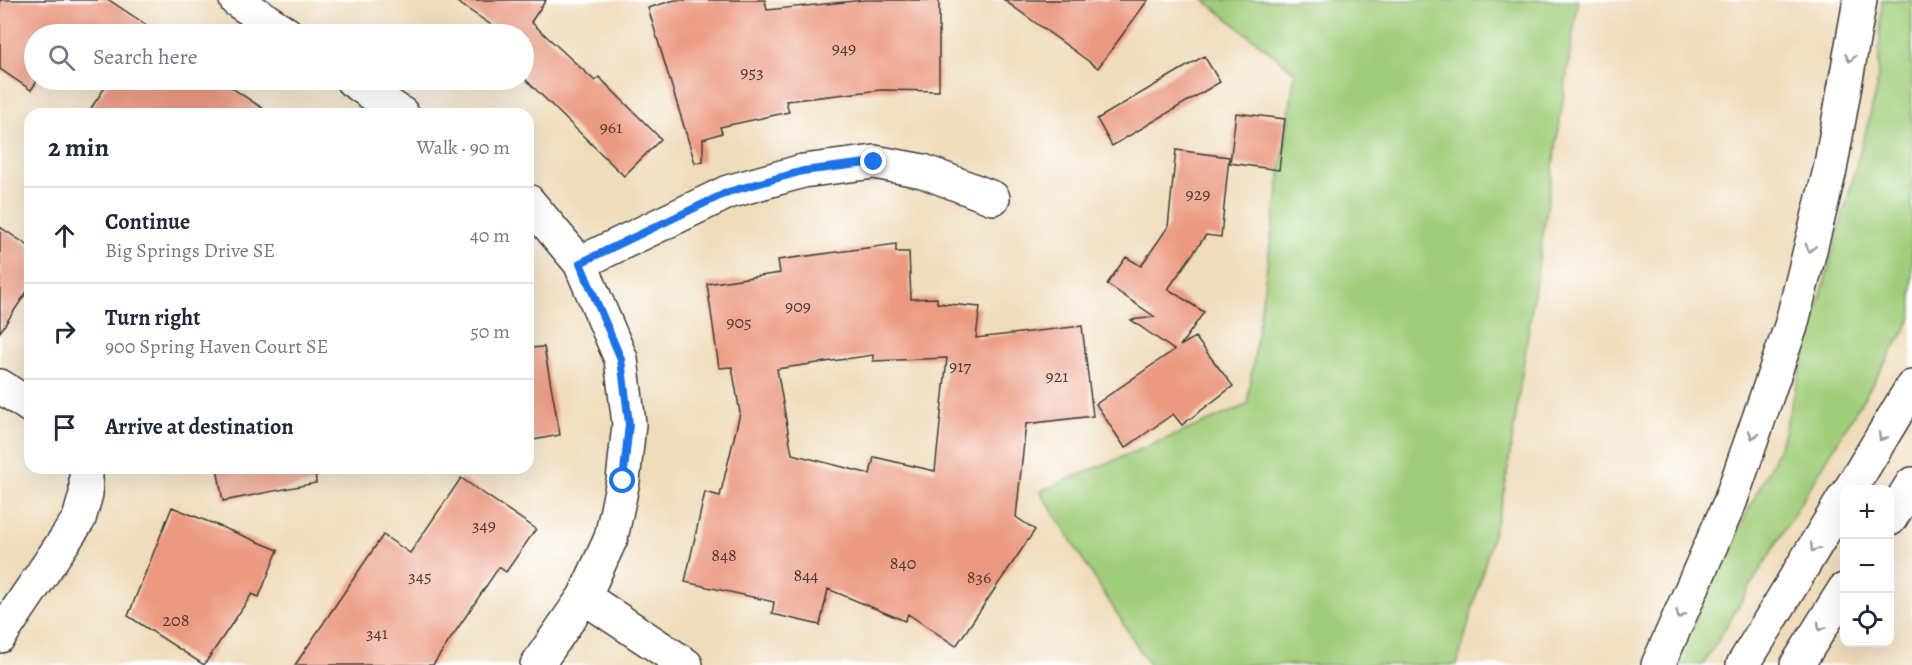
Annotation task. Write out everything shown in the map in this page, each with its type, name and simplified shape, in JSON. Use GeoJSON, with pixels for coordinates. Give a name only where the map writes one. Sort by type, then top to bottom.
{"type":"FeatureCollection","features":[{"type":"Feature","properties":{"kind":"main road"},"geometry":{"type":"LineString","coordinates":[[237,0],[272,24]]}},
{"type":"Feature","properties":{"kind":"main road"},"geometry":{"type":"LineString","coordinates":[[1658,665],[1730,502],[1791,326],[1830,170],[1860,0]]}},
{"type":"Feature","properties":{"kind":"main road"},"geometry":{"type":"LineString","coordinates":[[367,90],[393,108]]}},
{"type":"Feature","properties":{"kind":"main road"},"geometry":{"type":"LineString","coordinates":[[580,263],[728,192],[803,171],[874,162],[922,171],[993,198]]}},
{"type":"Feature","properties":{"kind":"main road"},"geometry":{"type":"LineString","coordinates":[[534,208],[580,263],[621,359],[629,424],[623,481],[611,538],[584,597],[537,665]]}},
{"type":"Feature","properties":{"kind":"main road"},"geometry":{"type":"LineString","coordinates":[[0,386],[24,402]]}},
{"type":"Feature","properties":{"kind":"main road"},"geometry":{"type":"LineString","coordinates":[[1852,485],[1912,387]]}},
{"type":"Feature","properties":{"kind":"main road"},"geometry":{"type":"LineString","coordinates":[[0,636],[79,519],[86,494],[86,474]]}},
{"type":"Feature","properties":{"kind":"main road"},"geometry":{"type":"LineString","coordinates":[[1894,513],[1912,484]]}},
{"type":"Feature","properties":{"kind":"main road"},"geometry":{"type":"LineString","coordinates":[[1743,665],[1840,506]]}},
{"type":"Feature","properties":{"kind":"main road"},"geometry":{"type":"LineString","coordinates":[[1797,665],[1843,593]]}},
{"type":"Feature","properties":{"kind":"main road"},"geometry":{"type":"LineString","coordinates":[[584,597],[686,665]]}},
{"type":"Feature","properties":{"kind":"green space"},"geometry":{"type":"Polygon","coordinates":[[[1204,0],[1578,0],[1504,494],[1457,665],[1149,665],[1040,491],[1247,405],[1295,72],[1204,0]]]}},
{"type":"Feature","properties":{"kind":"green space"},"geometry":{"type":"Polygon","coordinates":[[[1882,0],[1912,0],[1912,318],[1703,665],[1672,665],[1780,446],[1877,89],[1882,0]]]}},
{"type":"Feature","properties":{"kind":"building"},"geometry":{"type":"Polygon","coordinates":[[[0,0],[109,0],[145,24],[24,24],[24,85],[0,69],[0,0]]]}},
{"type":"Feature","properties":{"kind":"building"},"geometry":{"type":"Polygon","coordinates":[[[454,0],[546,0],[531,22],[533,24],[490,24],[454,0]]]}},
{"type":"Feature","properties":{"kind":"building"},"geometry":{"type":"Polygon","coordinates":[[[675,0],[765,0],[767,10],[864,0],[939,0],[939,91],[881,90],[786,101],[789,112],[720,127],[722,133],[703,139],[703,162],[695,163],[648,8],[675,0]]]}},
{"type":"Feature","properties":{"kind":"building"},"geometry":{"type":"Polygon","coordinates":[[[1004,0],[1148,0],[1098,68],[1004,0]]]}},
{"type":"Feature","properties":{"kind":"building"},"geometry":{"type":"Polygon","coordinates":[[[534,25],[595,81],[599,77],[661,139],[624,176],[534,88],[534,25]]]}},
{"type":"Feature","properties":{"kind":"building"},"geometry":{"type":"Polygon","coordinates":[[[1204,56],[1220,82],[1112,146],[1097,119],[1204,56]]]}},
{"type":"Feature","properties":{"kind":"building"},"geometry":{"type":"Polygon","coordinates":[[[103,90],[235,90],[262,108],[91,108],[103,90]]]}},
{"type":"Feature","properties":{"kind":"building"},"geometry":{"type":"Polygon","coordinates":[[[1236,113],[1285,119],[1279,170],[1230,163],[1236,113]]]}},
{"type":"Feature","properties":{"kind":"building"},"geometry":{"type":"Polygon","coordinates":[[[1176,150],[1229,157],[1221,237],[1206,235],[1168,289],[1204,312],[1180,346],[1195,337],[1233,386],[1182,425],[1173,414],[1125,448],[1096,404],[1174,350],[1131,320],[1155,317],[1107,284],[1126,257],[1141,266],[1168,227],[1176,150]]]}},
{"type":"Feature","properties":{"kind":"building"},"geometry":{"type":"Polygon","coordinates":[[[0,227],[24,243],[24,296],[0,332],[0,227]]]}},
{"type":"Feature","properties":{"kind":"building"},"geometry":{"type":"Polygon","coordinates":[[[896,244],[896,252],[909,252],[911,299],[937,298],[937,303],[980,307],[976,338],[1082,326],[1093,416],[1026,424],[1016,517],[1035,530],[956,646],[908,614],[905,621],[828,589],[820,625],[772,614],[774,602],[685,582],[705,492],[720,496],[740,413],[732,367],[719,368],[707,284],[780,273],[778,260],[896,244]],[[873,355],[777,369],[792,454],[870,474],[874,457],[935,471],[947,358],[873,361],[873,355]]]}},
{"type":"Feature","properties":{"kind":"building"},"geometry":{"type":"Polygon","coordinates":[[[544,347],[560,435],[534,440],[534,348],[544,347]]]}},
{"type":"Feature","properties":{"kind":"building"},"geometry":{"type":"Polygon","coordinates":[[[218,474],[315,474],[316,483],[223,501],[218,474]]]}},
{"type":"Feature","properties":{"kind":"building"},"geometry":{"type":"Polygon","coordinates":[[[461,478],[536,529],[506,572],[499,567],[433,665],[295,665],[383,535],[410,553],[461,478]]]}},
{"type":"Feature","properties":{"kind":"building"},"geometry":{"type":"Polygon","coordinates":[[[172,507],[278,550],[259,597],[252,594],[204,665],[128,616],[172,507]]]}},
{"type":"Feature","properties":{"kind":"route"},"geometry":{"type":"LineString","coordinates":[[623,481],[629,424],[621,359],[580,263],[657,224],[728,192],[803,171],[874,162]]}}]}
